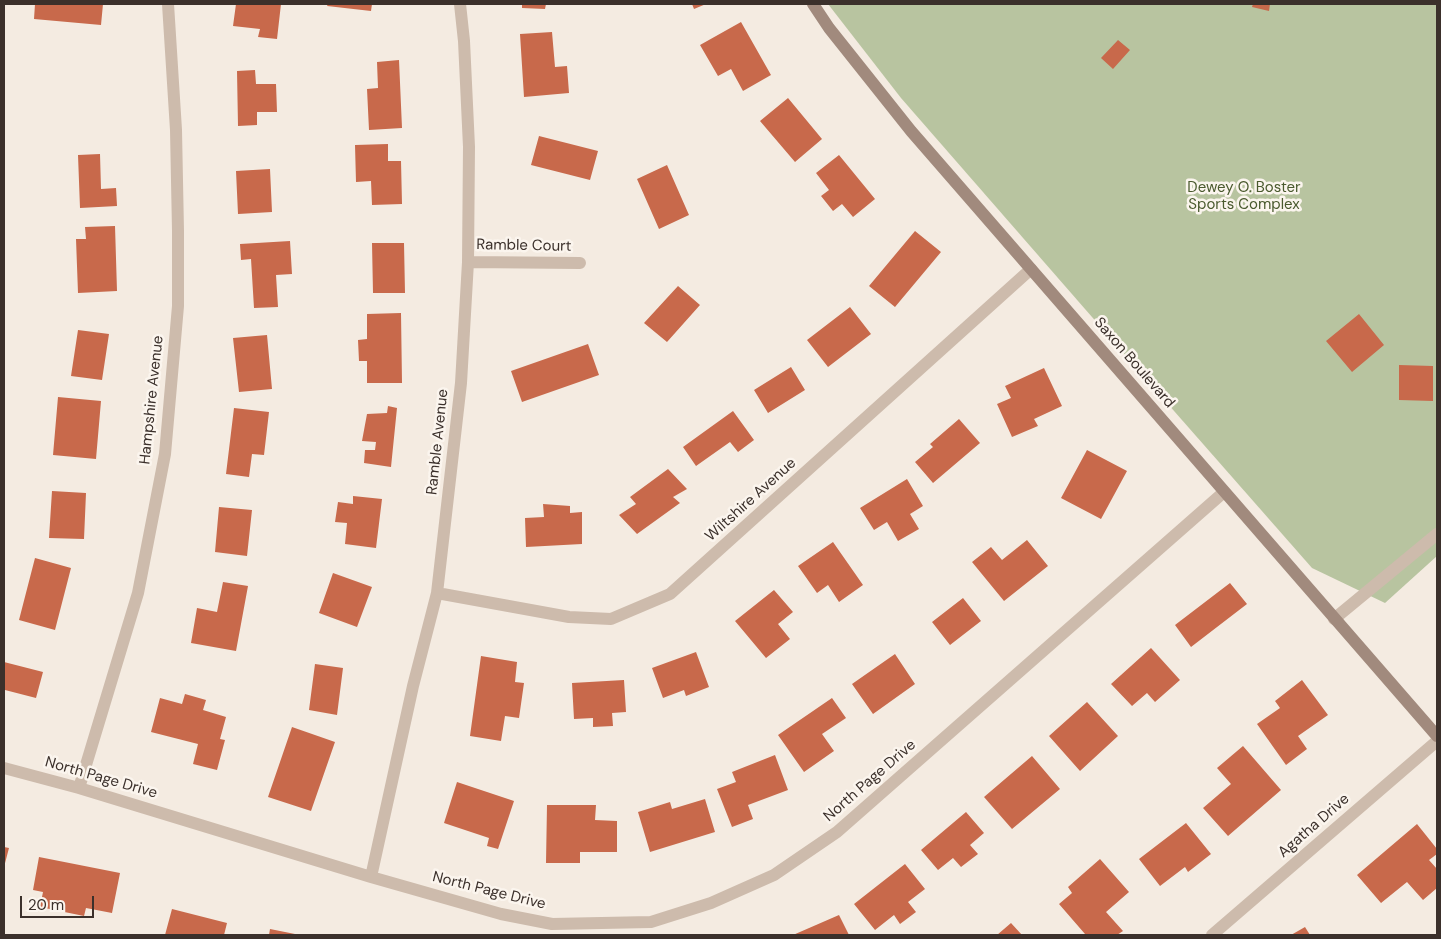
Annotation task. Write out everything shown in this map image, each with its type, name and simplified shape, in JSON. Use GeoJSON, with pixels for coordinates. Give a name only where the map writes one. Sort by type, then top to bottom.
{"type":"FeatureCollection","features":[{"type":"Feature","properties":{"kind":"main road","name":"Saxon Boulevard"},"geometry":{"type":"LineString","coordinates":[[813,4],[829,28],[911,131],[1437,736]]}},
{"type":"Feature","properties":{"kind":"street","name":"Hampshire Avenue"},"geometry":{"type":"LineString","coordinates":[[79,788],[138,593],[165,454],[178,306],[176,130],[168,4]]}},
{"type":"Feature","properties":{"kind":"street","name":"Ramble Avenue"},"geometry":{"type":"LineString","coordinates":[[371,876],[413,686],[438,593],[461,383],[468,262],[469,148],[464,41],[460,4]]}},
{"type":"Feature","properties":{"kind":"street","name":"Ramble Court"},"geometry":{"type":"LineString","coordinates":[[468,262],[580,263]]}},
{"type":"Feature","properties":{"kind":"street","name":"Wiltshire Avenue"},"geometry":{"type":"LineString","coordinates":[[438,593],[569,617],[611,619],[670,594],[1031,269]]}},
{"type":"Feature","properties":{"kind":"street","name":"North Page Drive"},"geometry":{"type":"LineString","coordinates":[[4,768],[79,788],[551,929],[651,922],[711,904],[774,875],[836,832],[1224,492]]}},
{"type":"Feature","properties":{"kind":"street"},"geometry":{"type":"LineString","coordinates":[[1334,619],[1437,534]]}},
{"type":"Feature","properties":{"kind":"street","name":"Agatha Drive"},"geometry":{"type":"LineString","coordinates":[[1212,935],[1437,741]]}},
{"type":"Feature","properties":{"kind":"green space","name":"Dewey O. Boster Sports Complex"},"geometry":{"type":"Polygon","coordinates":[[[828,4],[1437,4],[1437,556],[1385,603],[1312,568],[901,98],[828,4]]]}},
{"type":"Feature","properties":{"kind":"building"},"geometry":{"type":"Polygon","coordinates":[[[35,4],[103,4],[101,25],[34,19],[35,4]]]}},
{"type":"Feature","properties":{"kind":"building"},"geometry":{"type":"Polygon","coordinates":[[[236,4],[281,4],[277,39],[258,37],[260,29],[233,26],[236,4]]]}},
{"type":"Feature","properties":{"kind":"building"},"geometry":{"type":"Polygon","coordinates":[[[328,4],[372,4],[371,11],[327,6],[328,4]]]}},
{"type":"Feature","properties":{"kind":"building"},"geometry":{"type":"Polygon","coordinates":[[[522,4],[546,4],[545,9],[522,8],[522,4]]]}},
{"type":"Feature","properties":{"kind":"building"},"geometry":{"type":"Polygon","coordinates":[[[692,4],[706,4],[694,9],[692,4]]]}},
{"type":"Feature","properties":{"kind":"building"},"geometry":{"type":"Polygon","coordinates":[[[1253,4],[1270,4],[1269,11],[1252,7],[1253,4]]]}},
{"type":"Feature","properties":{"kind":"building"},"geometry":{"type":"Polygon","coordinates":[[[741,22],[771,75],[743,91],[731,69],[718,76],[700,45],[741,22]]]}},
{"type":"Feature","properties":{"kind":"building"},"geometry":{"type":"Polygon","coordinates":[[[552,32],[555,67],[567,66],[569,93],[524,97],[520,34],[552,32]]]}},
{"type":"Feature","properties":{"kind":"building"},"geometry":{"type":"Polygon","coordinates":[[[1118,40],[1130,50],[1113,69],[1101,58],[1118,40]]]}},
{"type":"Feature","properties":{"kind":"building"},"geometry":{"type":"Polygon","coordinates":[[[399,60],[402,128],[369,130],[367,89],[378,88],[377,62],[399,60]]]}},
{"type":"Feature","properties":{"kind":"building"},"geometry":{"type":"Polygon","coordinates":[[[255,70],[256,84],[276,84],[277,112],[257,112],[257,125],[238,126],[237,71],[255,70]]]}},
{"type":"Feature","properties":{"kind":"building"},"geometry":{"type":"Polygon","coordinates":[[[788,98],[822,139],[795,162],[760,121],[788,98]]]}},
{"type":"Feature","properties":{"kind":"building"},"geometry":{"type":"Polygon","coordinates":[[[539,136],[598,151],[590,180],[531,165],[539,136]]]}},
{"type":"Feature","properties":{"kind":"building"},"geometry":{"type":"Polygon","coordinates":[[[388,144],[388,161],[401,161],[402,204],[372,205],[371,181],[356,182],[355,145],[388,144]]]}},
{"type":"Feature","properties":{"kind":"building"},"geometry":{"type":"Polygon","coordinates":[[[100,154],[101,189],[116,188],[117,206],[80,208],[78,155],[100,154]]]}},
{"type":"Feature","properties":{"kind":"building"},"geometry":{"type":"Polygon","coordinates":[[[839,155],[875,199],[853,217],[842,204],[833,211],[821,196],[829,190],[816,173],[839,155]]]}},
{"type":"Feature","properties":{"kind":"building"},"geometry":{"type":"Polygon","coordinates":[[[667,165],[689,215],[659,229],[637,179],[667,165]]]}},
{"type":"Feature","properties":{"kind":"building"},"geometry":{"type":"Polygon","coordinates":[[[270,169],[272,212],[238,214],[236,171],[270,169]]]}},
{"type":"Feature","properties":{"kind":"building"},"geometry":{"type":"Polygon","coordinates":[[[115,226],[117,291],[78,293],[76,239],[86,239],[85,227],[115,226]]]}},
{"type":"Feature","properties":{"kind":"building"},"geometry":{"type":"Polygon","coordinates":[[[915,231],[941,252],[895,307],[869,286],[915,231]]]}},
{"type":"Feature","properties":{"kind":"building"},"geometry":{"type":"Polygon","coordinates":[[[290,241],[292,274],[276,275],[278,307],[254,308],[251,259],[241,260],[240,244],[290,241]]]}},
{"type":"Feature","properties":{"kind":"building"},"geometry":{"type":"Polygon","coordinates":[[[372,243],[404,243],[405,293],[373,293],[372,243]]]}},
{"type":"Feature","properties":{"kind":"building"},"geometry":{"type":"Polygon","coordinates":[[[678,286],[700,305],[667,342],[644,323],[678,286]]]}},
{"type":"Feature","properties":{"kind":"building"},"geometry":{"type":"Polygon","coordinates":[[[850,307],[871,334],[828,367],[807,340],[850,307]]]}},
{"type":"Feature","properties":{"kind":"building"},"geometry":{"type":"Polygon","coordinates":[[[401,313],[402,383],[367,383],[367,361],[359,361],[358,340],[367,339],[367,314],[401,313]]]}},
{"type":"Feature","properties":{"kind":"building"},"geometry":{"type":"Polygon","coordinates":[[[1359,314],[1384,345],[1352,372],[1326,341],[1359,314]]]}},
{"type":"Feature","properties":{"kind":"building"},"geometry":{"type":"Polygon","coordinates":[[[78,330],[109,334],[102,380],[71,376],[78,330]]]}},
{"type":"Feature","properties":{"kind":"building"},"geometry":{"type":"Polygon","coordinates":[[[267,335],[272,389],[239,392],[233,338],[267,335]]]}},
{"type":"Feature","properties":{"kind":"building"},"geometry":{"type":"Polygon","coordinates":[[[588,344],[599,375],[522,402],[511,371],[588,344]]]}},
{"type":"Feature","properties":{"kind":"building"},"geometry":{"type":"Polygon","coordinates":[[[1399,365],[1433,366],[1433,401],[1399,400],[1399,365]]]}},
{"type":"Feature","properties":{"kind":"building"},"geometry":{"type":"Polygon","coordinates":[[[791,367],[805,390],[768,413],[754,390],[791,367]]]}},
{"type":"Feature","properties":{"kind":"building"},"geometry":{"type":"Polygon","coordinates":[[[1044,368],[1062,406],[1034,419],[1038,426],[1012,437],[997,404],[1011,398],[1005,386],[1044,368]]]}},
{"type":"Feature","properties":{"kind":"building"},"geometry":{"type":"Polygon","coordinates":[[[58,397],[101,401],[96,459],[53,455],[58,397]]]}},
{"type":"Feature","properties":{"kind":"building"},"geometry":{"type":"Polygon","coordinates":[[[388,406],[397,408],[391,467],[364,463],[365,450],[375,450],[376,442],[362,441],[367,414],[387,413],[388,406]]]}},
{"type":"Feature","properties":{"kind":"building"},"geometry":{"type":"Polygon","coordinates":[[[234,408],[269,412],[264,455],[252,454],[249,477],[226,474],[234,408]]]}},
{"type":"Feature","properties":{"kind":"building"},"geometry":{"type":"Polygon","coordinates":[[[733,411],[754,440],[738,452],[730,442],[696,466],[683,447],[733,411]]]}},
{"type":"Feature","properties":{"kind":"building"},"geometry":{"type":"Polygon","coordinates":[[[959,419],[980,443],[933,483],[915,462],[933,447],[930,444],[959,419]]]}},
{"type":"Feature","properties":{"kind":"building"},"geometry":{"type":"Polygon","coordinates":[[[1087,450],[1127,471],[1101,519],[1061,498],[1087,450]]]}},
{"type":"Feature","properties":{"kind":"building"},"geometry":{"type":"Polygon","coordinates":[[[668,469],[687,489],[673,497],[680,503],[637,534],[619,515],[636,504],[630,497],[668,469]]]}},
{"type":"Feature","properties":{"kind":"building"},"geometry":{"type":"Polygon","coordinates":[[[907,479],[923,506],[910,514],[919,529],[898,541],[887,522],[874,530],[860,508],[907,479]]]}},
{"type":"Feature","properties":{"kind":"building"},"geometry":{"type":"Polygon","coordinates":[[[52,491],[86,493],[84,539],[49,538],[52,491]]]}},
{"type":"Feature","properties":{"kind":"building"},"geometry":{"type":"Polygon","coordinates":[[[353,496],[382,499],[376,548],[345,544],[347,523],[335,522],[338,502],[353,504],[353,496]]]}},
{"type":"Feature","properties":{"kind":"building"},"geometry":{"type":"Polygon","coordinates":[[[543,504],[570,506],[570,513],[582,512],[582,544],[526,547],[525,518],[544,517],[543,504]]]}},
{"type":"Feature","properties":{"kind":"building"},"geometry":{"type":"Polygon","coordinates":[[[219,507],[252,510],[247,556],[215,552],[219,507]]]}},
{"type":"Feature","properties":{"kind":"building"},"geometry":{"type":"Polygon","coordinates":[[[1027,540],[1048,566],[1004,601],[972,562],[991,547],[1002,560],[1027,540]]]}},
{"type":"Feature","properties":{"kind":"building"},"geometry":{"type":"Polygon","coordinates":[[[833,542],[863,585],[839,602],[828,585],[817,593],[798,566],[833,542]]]}},
{"type":"Feature","properties":{"kind":"building"},"geometry":{"type":"Polygon","coordinates":[[[35,558],[71,568],[55,630],[19,620],[35,558]]]}},
{"type":"Feature","properties":{"kind":"building"},"geometry":{"type":"Polygon","coordinates":[[[333,573],[372,587],[357,627],[319,613],[333,573]]]}},
{"type":"Feature","properties":{"kind":"building"},"geometry":{"type":"Polygon","coordinates":[[[223,582],[248,586],[236,651],[191,643],[197,608],[217,612],[223,582]]]}},
{"type":"Feature","properties":{"kind":"building"},"geometry":{"type":"Polygon","coordinates":[[[1230,583],[1247,604],[1191,647],[1175,625],[1230,583]]]}},
{"type":"Feature","properties":{"kind":"building"},"geometry":{"type":"Polygon","coordinates":[[[774,590],[793,612],[778,624],[790,639],[766,658],[735,621],[774,590]]]}},
{"type":"Feature","properties":{"kind":"building"},"geometry":{"type":"Polygon","coordinates":[[[963,598],[981,621],[950,645],[932,622],[963,598]]]}},
{"type":"Feature","properties":{"kind":"building"},"geometry":{"type":"Polygon","coordinates":[[[1151,648],[1180,680],[1155,702],[1147,693],[1132,706],[1111,684],[1151,648]]]}},
{"type":"Feature","properties":{"kind":"building"},"geometry":{"type":"Polygon","coordinates":[[[696,652],[709,687],[686,696],[684,690],[663,698],[652,668],[696,652]]]}},
{"type":"Feature","properties":{"kind":"building"},"geometry":{"type":"Polygon","coordinates":[[[895,654],[915,684],[873,714],[852,684],[895,654]]]}},
{"type":"Feature","properties":{"kind":"building"},"geometry":{"type":"Polygon","coordinates":[[[481,656],[517,662],[515,682],[524,683],[519,718],[505,716],[501,741],[470,736],[481,656]]]}},
{"type":"Feature","properties":{"kind":"building"},"geometry":{"type":"Polygon","coordinates":[[[4,662],[43,672],[36,698],[5,690],[4,694],[4,662]]]}},
{"type":"Feature","properties":{"kind":"building"},"geometry":{"type":"Polygon","coordinates":[[[315,664],[343,668],[337,715],[309,710],[315,664]]]}},
{"type":"Feature","properties":{"kind":"building"},"geometry":{"type":"Polygon","coordinates":[[[624,680],[626,712],[612,713],[613,726],[593,727],[593,718],[574,719],[572,683],[624,680]]]}},
{"type":"Feature","properties":{"kind":"building"},"geometry":{"type":"Polygon","coordinates":[[[1302,680],[1328,715],[1298,736],[1307,749],[1286,765],[1257,724],[1280,708],[1275,701],[1302,680]]]}},
{"type":"Feature","properties":{"kind":"building"},"geometry":{"type":"Polygon","coordinates":[[[185,694],[206,700],[203,710],[226,717],[220,739],[225,740],[217,770],[193,764],[198,744],[151,732],[160,698],[182,704],[185,694]]]}},
{"type":"Feature","properties":{"kind":"building"},"geometry":{"type":"Polygon","coordinates":[[[832,698],[846,718],[822,734],[834,751],[804,772],[778,735],[832,698]]]}},
{"type":"Feature","properties":{"kind":"building"},"geometry":{"type":"Polygon","coordinates":[[[1087,702],[1118,736],[1080,771],[1049,736],[1087,702]]]}},
{"type":"Feature","properties":{"kind":"building"},"geometry":{"type":"Polygon","coordinates":[[[292,727],[335,742],[311,811],[268,797],[292,727]]]}},
{"type":"Feature","properties":{"kind":"building"},"geometry":{"type":"Polygon","coordinates":[[[1243,746],[1281,790],[1228,836],[1203,808],[1231,784],[1217,768],[1243,746]]]}},
{"type":"Feature","properties":{"kind":"building"},"geometry":{"type":"Polygon","coordinates":[[[775,755],[788,790],[748,805],[753,819],[732,827],[717,789],[736,782],[732,772],[775,755]]]}},
{"type":"Feature","properties":{"kind":"building"},"geometry":{"type":"Polygon","coordinates":[[[1032,756],[1060,789],[1012,829],[984,797],[1032,756]]]}},
{"type":"Feature","properties":{"kind":"building"},"geometry":{"type":"Polygon","coordinates":[[[457,782],[514,801],[498,849],[487,846],[489,838],[444,823],[457,782]]]}},
{"type":"Feature","properties":{"kind":"building"},"geometry":{"type":"Polygon","coordinates":[[[705,799],[715,832],[650,852],[638,812],[670,802],[672,809],[705,799]]]}},
{"type":"Feature","properties":{"kind":"building"},"geometry":{"type":"Polygon","coordinates":[[[547,805],[596,805],[595,820],[617,821],[617,852],[580,852],[580,863],[546,863],[547,805]]]}},
{"type":"Feature","properties":{"kind":"building"},"geometry":{"type":"Polygon","coordinates":[[[966,812],[984,833],[970,845],[978,854],[961,867],[953,858],[938,870],[921,850],[966,812]]]}},
{"type":"Feature","properties":{"kind":"building"},"geometry":{"type":"Polygon","coordinates":[[[1186,823],[1211,854],[1188,872],[1185,867],[1160,886],[1139,859],[1186,823]]]}},
{"type":"Feature","properties":{"kind":"building"},"geometry":{"type":"Polygon","coordinates":[[[1417,824],[1437,849],[1437,854],[1429,860],[1437,869],[1437,888],[1423,900],[1407,882],[1381,903],[1357,875],[1417,824]]]}},
{"type":"Feature","properties":{"kind":"building"},"geometry":{"type":"Polygon","coordinates":[[[4,847],[9,848],[4,867],[4,847]]]}},
{"type":"Feature","properties":{"kind":"building"},"geometry":{"type":"Polygon","coordinates":[[[39,857],[120,873],[112,913],[86,908],[84,916],[40,907],[43,892],[33,890],[39,857]]]}},
{"type":"Feature","properties":{"kind":"building"},"geometry":{"type":"Polygon","coordinates":[[[1100,859],[1129,892],[1106,912],[1123,931],[1117,935],[1083,935],[1085,934],[1059,904],[1072,893],[1068,887],[1100,859]]]}},
{"type":"Feature","properties":{"kind":"building"},"geometry":{"type":"Polygon","coordinates":[[[905,864],[925,889],[908,902],[916,912],[900,924],[894,915],[875,930],[854,904],[905,864]]]}},
{"type":"Feature","properties":{"kind":"building"},"geometry":{"type":"Polygon","coordinates":[[[172,909],[227,923],[224,935],[165,935],[172,909]]]}},
{"type":"Feature","properties":{"kind":"building"},"geometry":{"type":"Polygon","coordinates":[[[839,915],[849,935],[793,935],[839,915]]]}},
{"type":"Feature","properties":{"kind":"building"},"geometry":{"type":"Polygon","coordinates":[[[1011,923],[1022,935],[997,935],[1011,923]]]}},
{"type":"Feature","properties":{"kind":"building"},"geometry":{"type":"Polygon","coordinates":[[[1305,927],[1310,935],[1291,935],[1305,927]]]}},
{"type":"Feature","properties":{"kind":"building"},"geometry":{"type":"Polygon","coordinates":[[[270,929],[295,934],[295,935],[269,935],[270,929]]]}}]}
